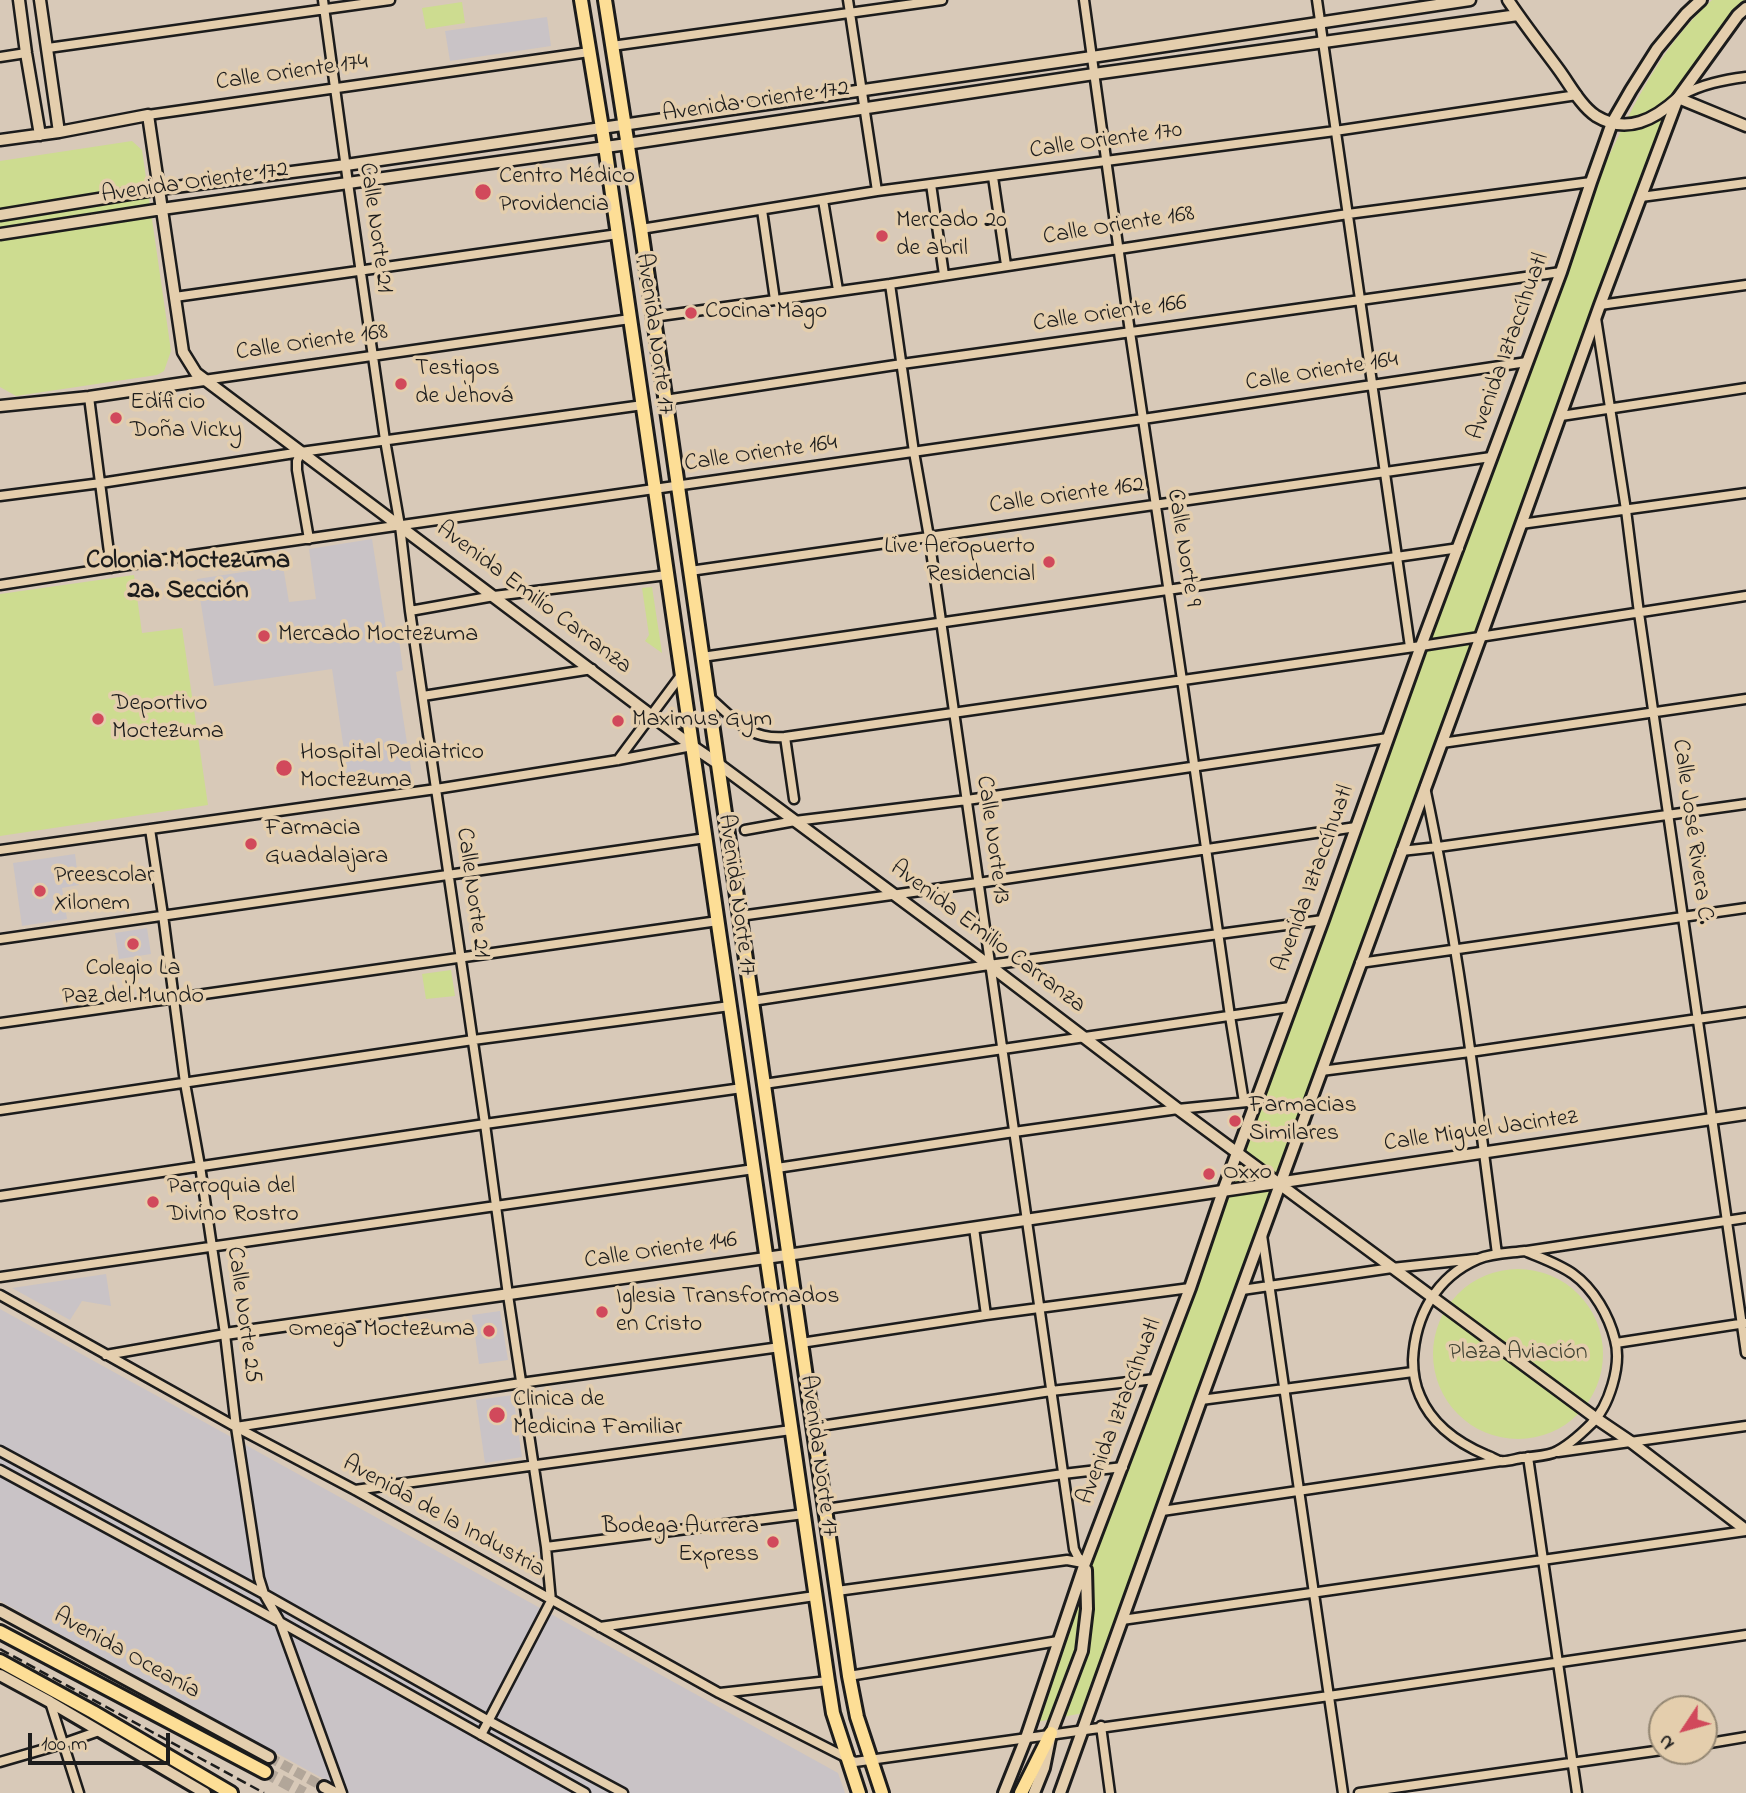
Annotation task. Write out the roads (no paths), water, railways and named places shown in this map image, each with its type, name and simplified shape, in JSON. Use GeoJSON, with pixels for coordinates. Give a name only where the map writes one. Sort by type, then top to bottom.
{"type":"FeatureCollection","features":[{"type":"Feature","properties":{"kind":"main road","name":"Avenida Norte 17"},"geometry":{"type":"LineString","coordinates":[[581,0],[618,234],[828,1681],[833,1713],[859,1793]]}},
{"type":"Feature","properties":{"kind":"main road","name":"Avenida Norte 17"},"geometry":{"type":"LineString","coordinates":[[605,0],[641,229],[849,1676],[857,1717],[882,1793]]}},
{"type":"Feature","properties":{"kind":"main road","name":"Avenida Iztaccíhuatl"},"geometry":{"type":"LineString","coordinates":[[1004,1793],[1323,920],[1388,738],[1416,646],[1459,548],[1561,272],[1612,124],[1657,49],[1701,0]]}},
{"type":"Feature","properties":{"kind":"main road"},"geometry":{"type":"LineString","coordinates":[[1060,1793],[1201,1399],[1678,98],[1743,12]]}},
{"type":"Feature","properties":{"kind":"main road"},"geometry":{"type":"LineString","coordinates":[[1021,1793],[1051,1733],[1082,1651],[1087,1609],[1086,1563]]}},
{"type":"Feature","properties":{"kind":"main road","name":"Avenida Oceanía"},"geometry":{"type":"LineString","coordinates":[[0,1611],[269,1757]]}},
{"type":"Feature","properties":{"kind":"main road","name":"Avenida Oceanía"},"geometry":{"type":"LineString","coordinates":[[0,1632],[265,1772]]}},
{"type":"Feature","properties":{"kind":"main road"},"geometry":{"type":"LineString","coordinates":[[0,1661],[230,1793]]}},
{"type":"Feature","properties":{"kind":"main road"},"geometry":{"type":"LineString","coordinates":[[0,1675],[202,1791]]}},
{"type":"Feature","properties":{"kind":"main road"},"geometry":{"type":"LineString","coordinates":[[1034,1793],[1044,1768],[1051,1733]]}},
{"type":"Feature","properties":{"kind":"main road"},"geometry":{"type":"LineString","coordinates":[[324,1787],[335,1793]]}},
{"type":"Feature","properties":{"kind":"street"},"geometry":{"type":"LineString","coordinates":[[19,0],[40,135]]}},
{"type":"Feature","properties":{"kind":"street"},"geometry":{"type":"LineString","coordinates":[[40,0],[59,132]]}},
{"type":"Feature","properties":{"kind":"street"},"geometry":{"type":"LineString","coordinates":[[48,48],[324,4],[390,0]]}},
{"type":"Feature","properties":{"kind":"street"},"geometry":{"type":"LineString","coordinates":[[848,0],[877,191]]}},
{"type":"Feature","properties":{"kind":"street"},"geometry":{"type":"LineString","coordinates":[[612,46],[942,0]]}},
{"type":"Feature","properties":{"kind":"street","name":"Calle Norte 9"},"geometry":{"type":"LineString","coordinates":[[1084,0],[1130,332],[1244,1102]]}},
{"type":"Feature","properties":{"kind":"street"},"geometry":{"type":"LineString","coordinates":[[1317,0],[1398,556],[1416,646]]}},
{"type":"Feature","properties":{"kind":"street","name":"Avenida Oriente 172"},"geometry":{"type":"LineString","coordinates":[[0,215],[160,189],[345,165],[1470,0]]}},
{"type":"Feature","properties":{"kind":"street"},"geometry":{"type":"LineString","coordinates":[[1508,0],[1577,95],[1595,115],[1612,124],[1630,125],[1662,112],[1678,98],[1698,87],[1746,77]]}},
{"type":"Feature","properties":{"kind":"street","name":"Calle Norte 21"},"geometry":{"type":"LineString","coordinates":[[324,4],[345,165],[400,526],[410,611],[546,1547],[551,1601]]}},
{"type":"Feature","properties":{"kind":"street","name":"Avenida Oriente 172"},"geometry":{"type":"LineString","coordinates":[[0,234],[1094,74],[1518,15]]}},
{"type":"Feature","properties":{"kind":"street","name":"Calle Oriente 174"},"geometry":{"type":"LineString","coordinates":[[0,139],[589,52]]}},
{"type":"Feature","properties":{"kind":"street"},"geometry":{"type":"LineString","coordinates":[[0,57],[26,53]]}},
{"type":"Feature","properties":{"kind":"street","name":"Calle Oriente 170"},"geometry":{"type":"LineString","coordinates":[[641,229],[877,191],[1335,131],[1577,95]]}},
{"type":"Feature","properties":{"kind":"street"},"geometry":{"type":"LineString","coordinates":[[1678,98],[1746,125]]}},
{"type":"Feature","properties":{"kind":"street"},"geometry":{"type":"LineString","coordinates":[[148,116],[183,352],[189,365],[204,380]]}},
{"type":"Feature","properties":{"kind":"street"},"geometry":{"type":"LineString","coordinates":[[992,177],[1006,265]]}},
{"type":"Feature","properties":{"kind":"street","name":"Calle Oriente 168"},"geometry":{"type":"LineString","coordinates":[[653,317],[890,284],[1348,214],[1591,182]]}},
{"type":"Feature","properties":{"kind":"street"},"geometry":{"type":"LineString","coordinates":[[1641,197],[1746,183]]}},
{"type":"Feature","properties":{"kind":"street"},"geometry":{"type":"LineString","coordinates":[[931,184],[944,275]]}},
{"type":"Feature","properties":{"kind":"street"},"geometry":{"type":"LineString","coordinates":[[823,200],[838,290]]}},
{"type":"Feature","properties":{"kind":"street"},"geometry":{"type":"LineString","coordinates":[[762,210],[775,300]]}},
{"type":"Feature","properties":{"kind":"street"},"geometry":{"type":"LineString","coordinates":[[174,298],[618,234]]}},
{"type":"Feature","properties":{"kind":"street","name":"Calle Oriente 166"},"geometry":{"type":"LineString","coordinates":[[665,401],[902,364],[1561,272]]}},
{"type":"Feature","properties":{"kind":"street","name":"Calle Norte 13"},"geometry":{"type":"LineString","coordinates":[[890,284],[929,537],[1074,1549],[1078,1557],[1086,1563]]}},
{"type":"Feature","properties":{"kind":"street"},"geometry":{"type":"LineString","coordinates":[[1600,305],[1746,285]]}},
{"type":"Feature","properties":{"kind":"street","name":"Calle José Rivera C."},"geometry":{"type":"LineString","coordinates":[[1596,318],[1744,1323],[1746,1353]]}},
{"type":"Feature","properties":{"kind":"street","name":"Calle Oriente 168"},"geometry":{"type":"LineString","coordinates":[[0,406],[89,397],[630,319]]}},
{"type":"Feature","properties":{"kind":"street","name":"Calle Oriente 164"},"geometry":{"type":"LineString","coordinates":[[0,584],[1527,362]]}},
{"type":"Feature","properties":{"kind":"street","name":"Avenida Emilio Carranza"},"geometry":{"type":"LineString","coordinates":[[204,380],[989,965],[1178,1110],[1746,1530]]}},
{"type":"Feature","properties":{"kind":"street"},"geometry":{"type":"LineString","coordinates":[[1561,416],[1746,388]]}},
{"type":"Feature","properties":{"kind":"street"},"geometry":{"type":"LineString","coordinates":[[89,397],[111,568]]}},
{"type":"Feature","properties":{"kind":"street"},"geometry":{"type":"LineString","coordinates":[[0,496],[643,405]]}},
{"type":"Feature","properties":{"kind":"street"},"geometry":{"type":"LineString","coordinates":[[300,452],[297,470],[309,539]]}},
{"type":"Feature","properties":{"kind":"street","name":"Calle Oriente 162"},"geometry":{"type":"LineString","coordinates":[[690,571],[1491,457]]}},
{"type":"Feature","properties":{"kind":"street"},"geometry":{"type":"LineString","coordinates":[[1521,524],[1746,492]]}},
{"type":"Feature","properties":{"kind":"street"},"geometry":{"type":"LineString","coordinates":[[702,657],[1459,548]]}},
{"type":"Feature","properties":{"kind":"street"},"geometry":{"type":"LineString","coordinates":[[410,611],[494,596],[667,575]]}},
{"type":"Feature","properties":{"kind":"street"},"geometry":{"type":"LineString","coordinates":[[707,695],[756,735],[785,737],[1746,596]]}},
{"type":"Feature","properties":{"kind":"street"},"geometry":{"type":"LineString","coordinates":[[423,696],[592,669]]}},
{"type":"Feature","properties":{"kind":"street"},"geometry":{"type":"LineString","coordinates":[[618,761],[682,674]]}},
{"type":"Feature","properties":{"kind":"street"},"geometry":{"type":"LineString","coordinates":[[1441,743],[1746,699]]}},
{"type":"Feature","properties":{"kind":"street"},"geometry":{"type":"LineString","coordinates":[[785,737],[794,799]]}},
{"type":"Feature","properties":{"kind":"street"},"geometry":{"type":"LineString","coordinates":[[745,830],[1388,738]]}},
{"type":"Feature","properties":{"kind":"street"},"geometry":{"type":"LineString","coordinates":[[0,850],[436,789],[618,761],[692,746]]}},
{"type":"Feature","properties":{"kind":"street"},"geometry":{"type":"LineString","coordinates":[[1425,786],[1455,950],[1497,1254]]}},
{"type":"Feature","properties":{"kind":"street"},"geometry":{"type":"LineString","coordinates":[[1401,851],[1746,804]]}},
{"type":"Feature","properties":{"kind":"street"},"geometry":{"type":"LineString","coordinates":[[740,916],[1356,827]]}},
{"type":"Feature","properties":{"kind":"street","name":"Calle Norte 25"},"geometry":{"type":"LineString","coordinates":[[150,829],[256,1560],[264,1594],[280,1622],[342,1793]]}},
{"type":"Feature","properties":{"kind":"street"},"geometry":{"type":"LineString","coordinates":[[0,939],[706,838]]}},
{"type":"Feature","properties":{"kind":"street"},"geometry":{"type":"LineString","coordinates":[[1360,963],[1746,908]]}},
{"type":"Feature","properties":{"kind":"street"},"geometry":{"type":"LineString","coordinates":[[751,1001],[989,965],[1323,920]]}},
{"type":"Feature","properties":{"kind":"street"},"geometry":{"type":"LineString","coordinates":[[0,1023],[718,921]]}},
{"type":"Feature","properties":{"kind":"street"},"geometry":{"type":"LineString","coordinates":[[0,1110],[473,1040],[730,1006]]}},
{"type":"Feature","properties":{"kind":"street"},"geometry":{"type":"LineString","coordinates":[[764,1084],[1290,1007]]}},
{"type":"Feature","properties":{"kind":"street"},"geometry":{"type":"LineString","coordinates":[[1321,1071],[1746,1012]]}},
{"type":"Feature","properties":{"kind":"street"},"geometry":{"type":"LineString","coordinates":[[0,1196],[743,1088]]}},
{"type":"Feature","properties":{"kind":"street"},"geometry":{"type":"LineString","coordinates":[[777,1168],[1014,1132],[1256,1101]]}},
{"type":"Feature","properties":{"kind":"street","name":"Calle Miguel Jacintez"},"geometry":{"type":"LineString","coordinates":[[1223,1191],[1746,1114]]}},
{"type":"Feature","properties":{"kind":"street"},"geometry":{"type":"LineString","coordinates":[[0,1278],[754,1169]]}},
{"type":"Feature","properties":{"kind":"street","name":"Calle Oriente 146"},"geometry":{"type":"LineString","coordinates":[[106,1355],[225,1334],[1223,1191]]}},
{"type":"Feature","properties":{"kind":"street"},"geometry":{"type":"LineString","coordinates":[[1242,1290],[1746,1219]]}},
{"type":"Feature","properties":{"kind":"street"},"geometry":{"type":"LineString","coordinates":[[974,1228],[986,1315]]}},
{"type":"Feature","properties":{"kind":"street"},"geometry":{"type":"LineString","coordinates":[[1262,1234],[1343,1793]]}},
{"type":"Feature","properties":{"kind":"street"},"geometry":{"type":"LineString","coordinates":[[1525,1251],[1574,1275],[1593,1294],[1607,1317],[1616,1343],[1616,1370],[1609,1396],[1597,1419],[1577,1438],[1553,1453]]}},
{"type":"Feature","properties":{"kind":"street"},"geometry":{"type":"LineString","coordinates":[[1479,1258],[1452,1275],[1422,1313],[1416,1331],[1413,1371],[1419,1396],[1433,1418],[1453,1438],[1502,1461]]}},
{"type":"Feature","properties":{"kind":"street"},"geometry":{"type":"LineString","coordinates":[[802,1343],[986,1315],[1190,1289]]}},
{"type":"Feature","properties":{"kind":"street","name":"Avenida de la Industria"},"geometry":{"type":"LineString","coordinates":[[0,1295],[719,1693],[855,1762],[1746,1635]]}},
{"type":"Feature","properties":{"kind":"street"},"geometry":{"type":"LineString","coordinates":[[1616,1343],[1744,1323]]}},
{"type":"Feature","properties":{"kind":"street"},"geometry":{"type":"LineString","coordinates":[[236,1427],[780,1347]]}},
{"type":"Feature","properties":{"kind":"street"},"geometry":{"type":"LineString","coordinates":[[1201,1399],[1413,1371]]}},
{"type":"Feature","properties":{"kind":"street"},"geometry":{"type":"LineString","coordinates":[[814,1427],[1051,1391],[1155,1379]]}},
{"type":"Feature","properties":{"kind":"street"},"geometry":{"type":"LineString","coordinates":[[1162,1511],[1746,1426]]}},
{"type":"Feature","properties":{"kind":"street"},"geometry":{"type":"LineString","coordinates":[[355,1490],[791,1430]]}},
{"type":"Feature","properties":{"kind":"street"},"geometry":{"type":"LineString","coordinates":[[0,1451],[623,1793]]}},
{"type":"Feature","properties":{"kind":"street"},"geometry":{"type":"LineString","coordinates":[[1528,1457],[1577,1793]]}},
{"type":"Feature","properties":{"kind":"street"},"geometry":{"type":"LineString","coordinates":[[825,1509],[1123,1467]]}},
{"type":"Feature","properties":{"kind":"street"},"geometry":{"type":"LineString","coordinates":[[0,1470],[280,1622],[585,1793]]}},
{"type":"Feature","properties":{"kind":"street"},"geometry":{"type":"LineString","coordinates":[[546,1547],[804,1514]]}},
{"type":"Feature","properties":{"kind":"street"},"geometry":{"type":"LineString","coordinates":[[1122,1620],[1746,1530]]}},
{"type":"Feature","properties":{"kind":"street"},"geometry":{"type":"LineString","coordinates":[[837,1591],[1067,1560],[1086,1563]]}},
{"type":"Feature","properties":{"kind":"street"},"geometry":{"type":"LineString","coordinates":[[599,1627],[816,1596]]}},
{"type":"Feature","properties":{"kind":"street"},"geometry":{"type":"LineString","coordinates":[[481,1735],[551,1601]]}},
{"type":"Feature","properties":{"kind":"street"},"geometry":{"type":"LineString","coordinates":[[849,1676],[1058,1641]]}},
{"type":"Feature","properties":{"kind":"street"},"geometry":{"type":"LineString","coordinates":[[719,1693],[828,1681]]}},
{"type":"Feature","properties":{"kind":"street"},"geometry":{"type":"LineString","coordinates":[[50,1702],[79,1793]]}},
{"type":"Feature","properties":{"kind":"street"},"geometry":{"type":"LineString","coordinates":[[1101,1726],[1110,1793]]}},
{"type":"Feature","properties":{"kind":"street"},"geometry":{"type":"LineString","coordinates":[[0,1762],[99,1731]]}},
{"type":"Feature","properties":{"kind":"street"},"geometry":{"type":"LineString","coordinates":[[1718,1742],[1746,1737]]}},
{"type":"Feature","properties":{"kind":"street"},"geometry":{"type":"LineString","coordinates":[[1359,1793],[1648,1752]]}},
{"type":"Feature","properties":{"kind":"street"},"geometry":{"type":"LineString","coordinates":[[187,1793],[202,1791]]}},
{"type":"Feature","properties":{"kind":"tunnel"},"geometry":{"type":"LineString","coordinates":[[269,1757],[324,1787]]}},
{"type":"Feature","properties":{"kind":"tunnel"},"geometry":{"type":"LineString","coordinates":[[265,1772],[304,1793]]}},
{"type":"Feature","properties":{"kind":"railway"},"geometry":{"type":"LineString","coordinates":[[0,1649],[264,1793]]}},
{"type":"Feature","properties":{"kind":"place","name":"Centro Médico Providencia"},"geometry":{"type":"Point","coordinates":[483,192]}},
{"type":"Feature","properties":{"kind":"place","name":"Mercado 20 de abril"},"geometry":{"type":"Point","coordinates":[882,236]}},
{"type":"Feature","properties":{"kind":"place","name":"Cocina Mago"},"geometry":{"type":"Point","coordinates":[691,313]}},
{"type":"Feature","properties":{"kind":"place","name":"Testigos de Jehová"},"geometry":{"type":"Point","coordinates":[401,384]}},
{"type":"Feature","properties":{"kind":"place","name":"Edificio Doña Vicky"},"geometry":{"type":"Point","coordinates":[116,418]}},
{"type":"Feature","properties":{"kind":"place","name":"Live Aeropuerto Residencial"},"geometry":{"type":"Point","coordinates":[1049,562]}},
{"type":"Feature","properties":{"kind":"place","name":"Mercado Moctezuma"},"geometry":{"type":"Point","coordinates":[264,636]}},
{"type":"Feature","properties":{"kind":"place","name":"Deportivo Moctezuma"},"geometry":{"type":"Point","coordinates":[98,719]}},
{"type":"Feature","properties":{"kind":"place","name":"Maximus Gym"},"geometry":{"type":"Point","coordinates":[618,721]}},
{"type":"Feature","properties":{"kind":"place","name":"Hospital Pediatrico Moctezuma"},"geometry":{"type":"Point","coordinates":[284,768]}},
{"type":"Feature","properties":{"kind":"place","name":"Farmacia Guadalajara"},"geometry":{"type":"Point","coordinates":[251,844]}},
{"type":"Feature","properties":{"kind":"place","name":"Preescolar Xilonem"},"geometry":{"type":"Point","coordinates":[40,891]}},
{"type":"Feature","properties":{"kind":"place","name":"Colegio La Paz del Mundo"},"geometry":{"type":"Point","coordinates":[133,944]}},
{"type":"Feature","properties":{"kind":"place","name":"Farmacias Similares"},"geometry":{"type":"Point","coordinates":[1235,1121]}},
{"type":"Feature","properties":{"kind":"place","name":"Oxxo"},"geometry":{"type":"Point","coordinates":[1209,1174]}},
{"type":"Feature","properties":{"kind":"place","name":"Parroquia del Divino Rostro"},"geometry":{"type":"Point","coordinates":[153,1202]}},
{"type":"Feature","properties":{"kind":"place","name":"Iglesia Transformados en Cristo"},"geometry":{"type":"Point","coordinates":[602,1312]}},
{"type":"Feature","properties":{"kind":"place","name":"Omega Moctezuma"},"geometry":{"type":"Point","coordinates":[489,1331]}},
{"type":"Feature","properties":{"kind":"place","name":"Clinica de Medicina Familiar"},"geometry":{"type":"Point","coordinates":[497,1415]}},
{"type":"Feature","properties":{"kind":"place","name":"Bodega Aurrera Express"},"geometry":{"type":"Point","coordinates":[773,1542]}},
{"type":"Feature","properties":{"kind":"district","name":"Colonia Moctezuma 2a. Sección"},"geometry":{"type":"Point","coordinates":[188,578]}},
{"type":"Feature","properties":{"kind":"park label","name":"Plaza Aviación"},"geometry":{"type":"Point","coordinates":[1518,1354]}}]}
